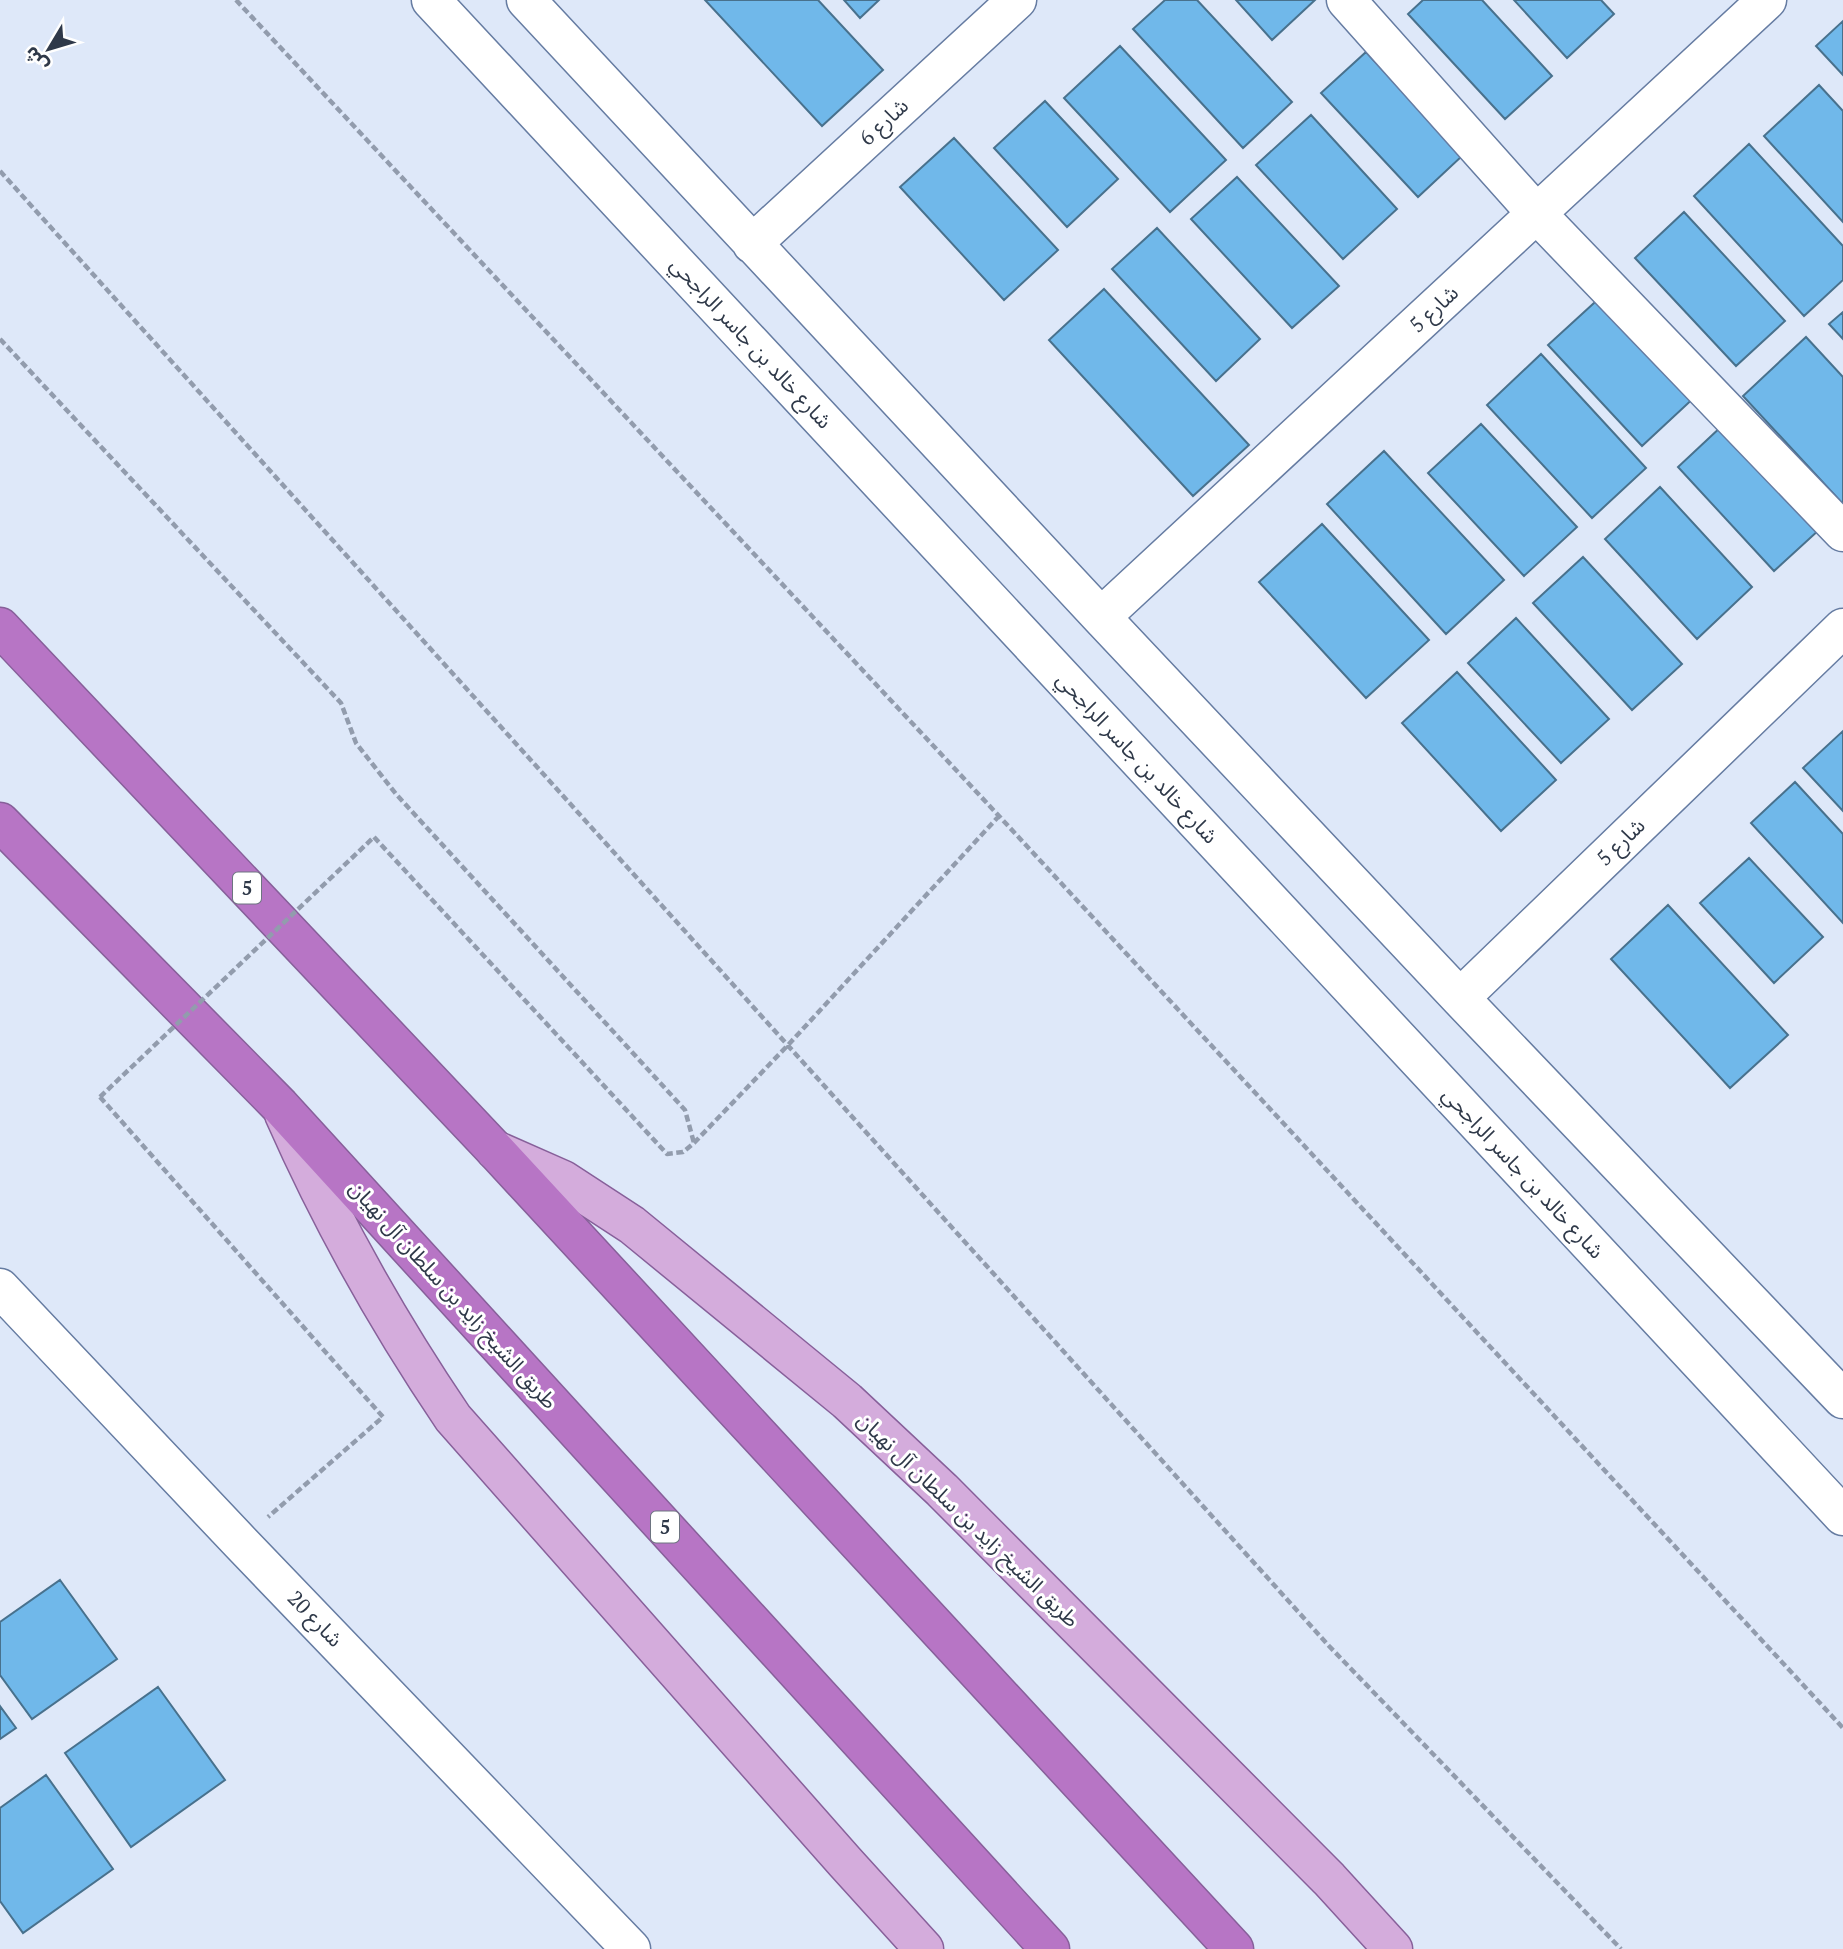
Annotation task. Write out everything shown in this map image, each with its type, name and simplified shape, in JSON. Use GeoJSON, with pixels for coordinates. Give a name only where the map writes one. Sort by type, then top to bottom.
{"type":"FeatureCollection","features":[{"type":"Feature","properties":{"kind":"highway","name":"طريق الشيخ زايد بن سلطان آل نهيان"},"geometry":{"type":"LineString","coordinates":[[0,627],[495,1150],[1234,1949]]}},
{"type":"Feature","properties":{"kind":"highway","name":"طريق الشيخ زايد بن سلطان آل نهيان"},"geometry":{"type":"LineString","coordinates":[[0,822],[280,1106],[1050,1949]]}},
{"type":"Feature","properties":{"kind":"main road","name":"طريق الشيخ زايد بن سلطان آل نهيان"},"geometry":{"type":"LineString","coordinates":[[280,1106],[309,1171],[376,1297],[453,1418],[924,1949]]}},
{"type":"Feature","properties":{"kind":"main road","name":"طريق الشيخ زايد بن سلطان آل نهيان"},"geometry":{"type":"LineString","coordinates":[[495,1150],[563,1180],[632,1224],[846,1401],[961,1510],[1329,1879],[1393,1949]]}},
{"type":"Feature","properties":{"kind":"street","name":"شارع خالد بن جاسر الراجحي"},"geometry":{"type":"LineString","coordinates":[[431,0],[1843,1516]]}},
{"type":"Feature","properties":{"kind":"street"},"geometry":{"type":"LineString","coordinates":[[526,0],[1101,617],[1843,1399]]}},
{"type":"Feature","properties":{"kind":"street","name":"شارع 6"},"geometry":{"type":"LineString","coordinates":[[752,244],[1017,0]]}},
{"type":"Feature","properties":{"kind":"street"},"geometry":{"type":"LineString","coordinates":[[1346,0],[1537,214],[1843,533]]}},
{"type":"Feature","properties":{"kind":"street","name":"شارع 5"},"geometry":{"type":"LineString","coordinates":[[1101,617],[1767,0]]}},
{"type":"Feature","properties":{"kind":"street","name":"شارع 5"},"geometry":{"type":"LineString","coordinates":[[1460,998],[1843,628]]}},
{"type":"Feature","properties":{"kind":"street","name":"شارع 20"},"geometry":{"type":"LineString","coordinates":[[0,1288],[631,1949]]}},
{"type":"Feature","properties":{"kind":"street"},"geometry":{"type":"LineString","coordinates":[[1776,1330],[1843,1360]]}},
{"type":"Feature","properties":{"kind":"path"},"geometry":{"type":"LineString","coordinates":[[236,0],[999,816],[1843,1728]]}},
{"type":"Feature","properties":{"kind":"path"},"geometry":{"type":"LineString","coordinates":[[0,171],[1329,1646],[1621,1949]]}},
{"type":"Feature","properties":{"kind":"path"},"geometry":{"type":"LineString","coordinates":[[0,339],[341,703],[356,743],[396,794],[685,1110],[694,1143]]}},
{"type":"Feature","properties":{"kind":"path"},"geometry":{"type":"LineString","coordinates":[[240,1542],[383,1417],[100,1097],[374,837],[667,1154],[683,1152],[789,1044],[999,816]]}},
{"type":"Feature","properties":{"kind":"building"},"geometry":{"type":"Polygon","coordinates":[[[705,0],[818,0],[883,70],[822,126],[705,0]]]}},
{"type":"Feature","properties":{"kind":"building"},"geometry":{"type":"Polygon","coordinates":[[[844,0],[879,0],[860,18],[844,0]]]}},
{"type":"Feature","properties":{"kind":"building"},"geometry":{"type":"Polygon","coordinates":[[[1165,0],[1197,0],[1292,102],[1243,148],[1133,29],[1165,0]]]}},
{"type":"Feature","properties":{"kind":"building"},"geometry":{"type":"Polygon","coordinates":[[[1236,0],[1315,0],[1272,40],[1236,0]]]}},
{"type":"Feature","properties":{"kind":"building"},"geometry":{"type":"Polygon","coordinates":[[[1423,0],[1482,0],[1552,76],[1505,119],[1408,14],[1423,0]]]}},
{"type":"Feature","properties":{"kind":"building"},"geometry":{"type":"Polygon","coordinates":[[[1514,0],[1601,0],[1614,14],[1567,58],[1514,0]]]}},
{"type":"Feature","properties":{"kind":"building"},"geometry":{"type":"Polygon","coordinates":[[[1843,21],[1843,75],[1816,46],[1843,21]]]}},
{"type":"Feature","properties":{"kind":"building"},"geometry":{"type":"Polygon","coordinates":[[[1120,46],[1226,160],[1170,212],[1064,98],[1120,46]]]}},
{"type":"Feature","properties":{"kind":"building"},"geometry":{"type":"Polygon","coordinates":[[[1366,52],[1462,156],[1418,197],[1321,93],[1366,52]]]}},
{"type":"Feature","properties":{"kind":"building"},"geometry":{"type":"Polygon","coordinates":[[[1819,85],[1843,111],[1843,222],[1764,136],[1819,85]]]}},
{"type":"Feature","properties":{"kind":"building"},"geometry":{"type":"Polygon","coordinates":[[[1045,101],[1118,179],[1067,227],[994,148],[1045,101]]]}},
{"type":"Feature","properties":{"kind":"building"},"geometry":{"type":"Polygon","coordinates":[[[1311,115],[1397,209],[1343,259],[1256,165],[1311,115]]]}},
{"type":"Feature","properties":{"kind":"building"},"geometry":{"type":"Polygon","coordinates":[[[954,138],[1058,250],[1004,300],[900,187],[954,138]]]}},
{"type":"Feature","properties":{"kind":"building"},"geometry":{"type":"Polygon","coordinates":[[[1749,144],[1843,246],[1843,280],[1804,316],[1694,196],[1749,144]]]}},
{"type":"Feature","properties":{"kind":"building"},"geometry":{"type":"Polygon","coordinates":[[[1237,177],[1339,286],[1292,328],[1191,219],[1237,177]]]}},
{"type":"Feature","properties":{"kind":"building"},"geometry":{"type":"Polygon","coordinates":[[[1684,212],[1785,321],[1736,366],[1635,258],[1684,212]]]}},
{"type":"Feature","properties":{"kind":"building"},"geometry":{"type":"Polygon","coordinates":[[[1157,228],[1260,339],[1216,381],[1112,269],[1157,228]]]}},
{"type":"Feature","properties":{"kind":"building"},"geometry":{"type":"Polygon","coordinates":[[[1104,289],[1249,445],[1193,496],[1049,340],[1104,289]]]}},
{"type":"Feature","properties":{"kind":"building"},"geometry":{"type":"Polygon","coordinates":[[[1605,293],[1698,394],[1642,446],[1548,345],[1605,293]]]}},
{"type":"Feature","properties":{"kind":"building"},"geometry":{"type":"Polygon","coordinates":[[[1843,312],[1843,339],[1829,324],[1843,312]]]}},
{"type":"Feature","properties":{"kind":"building"},"geometry":{"type":"Polygon","coordinates":[[[1806,337],[1843,377],[1843,504],[1743,396],[1806,337]]]}},
{"type":"Feature","properties":{"kind":"building"},"geometry":{"type":"Polygon","coordinates":[[[1541,354],[1646,468],[1592,518],[1487,405],[1541,354]]]}},
{"type":"Feature","properties":{"kind":"building"},"geometry":{"type":"Polygon","coordinates":[[[1481,424],[1577,527],[1524,576],[1428,473],[1481,424]]]}},
{"type":"Feature","properties":{"kind":"building"},"geometry":{"type":"Polygon","coordinates":[[[1723,425],[1820,529],[1774,571],[1678,467],[1723,425]]]}},
{"type":"Feature","properties":{"kind":"building"},"geometry":{"type":"Polygon","coordinates":[[[1384,451],[1504,580],[1446,634],[1327,504],[1384,451]]]}},
{"type":"Feature","properties":{"kind":"building"},"geometry":{"type":"Polygon","coordinates":[[[1660,487],[1752,587],[1697,639],[1605,539],[1660,487]]]}},
{"type":"Feature","properties":{"kind":"building"},"geometry":{"type":"Polygon","coordinates":[[[1322,524],[1429,640],[1366,698],[1259,582],[1322,524]]]}},
{"type":"Feature","properties":{"kind":"building"},"geometry":{"type":"Polygon","coordinates":[[[1583,557],[1682,664],[1632,710],[1533,603],[1583,557]]]}},
{"type":"Feature","properties":{"kind":"building"},"geometry":{"type":"Polygon","coordinates":[[[1516,618],[1609,719],[1561,763],[1468,663],[1516,618]]]}},
{"type":"Feature","properties":{"kind":"building"},"geometry":{"type":"Polygon","coordinates":[[[1457,672],[1556,780],[1501,831],[1402,723],[1457,672]]]}},
{"type":"Feature","properties":{"kind":"building"},"geometry":{"type":"Polygon","coordinates":[[[1843,731],[1843,811],[1803,768],[1843,731]]]}},
{"type":"Feature","properties":{"kind":"building"},"geometry":{"type":"Polygon","coordinates":[[[1795,782],[1843,834],[1843,923],[1751,823],[1795,782]]]}},
{"type":"Feature","properties":{"kind":"building"},"geometry":{"type":"Polygon","coordinates":[[[1749,858],[1823,937],[1774,983],[1700,903],[1749,858]]]}},
{"type":"Feature","properties":{"kind":"building"},"geometry":{"type":"Polygon","coordinates":[[[1668,905],[1788,1035],[1730,1088],[1611,959],[1668,905]]]}},
{"type":"Feature","properties":{"kind":"building"},"geometry":{"type":"Polygon","coordinates":[[[60,1580],[117,1659],[32,1719],[0,1675],[0,1622],[60,1580]]]}},
{"type":"Feature","properties":{"kind":"building"},"geometry":{"type":"Polygon","coordinates":[[[158,1687],[225,1780],[131,1847],[65,1753],[158,1687]]]}},
{"type":"Feature","properties":{"kind":"building"},"geometry":{"type":"Polygon","coordinates":[[[0,1706],[16,1728],[0,1739],[0,1706]]]}},
{"type":"Feature","properties":{"kind":"building"},"geometry":{"type":"Polygon","coordinates":[[[46,1775],[113,1869],[23,1933],[0,1901],[0,1808],[46,1775]]]}}]}
